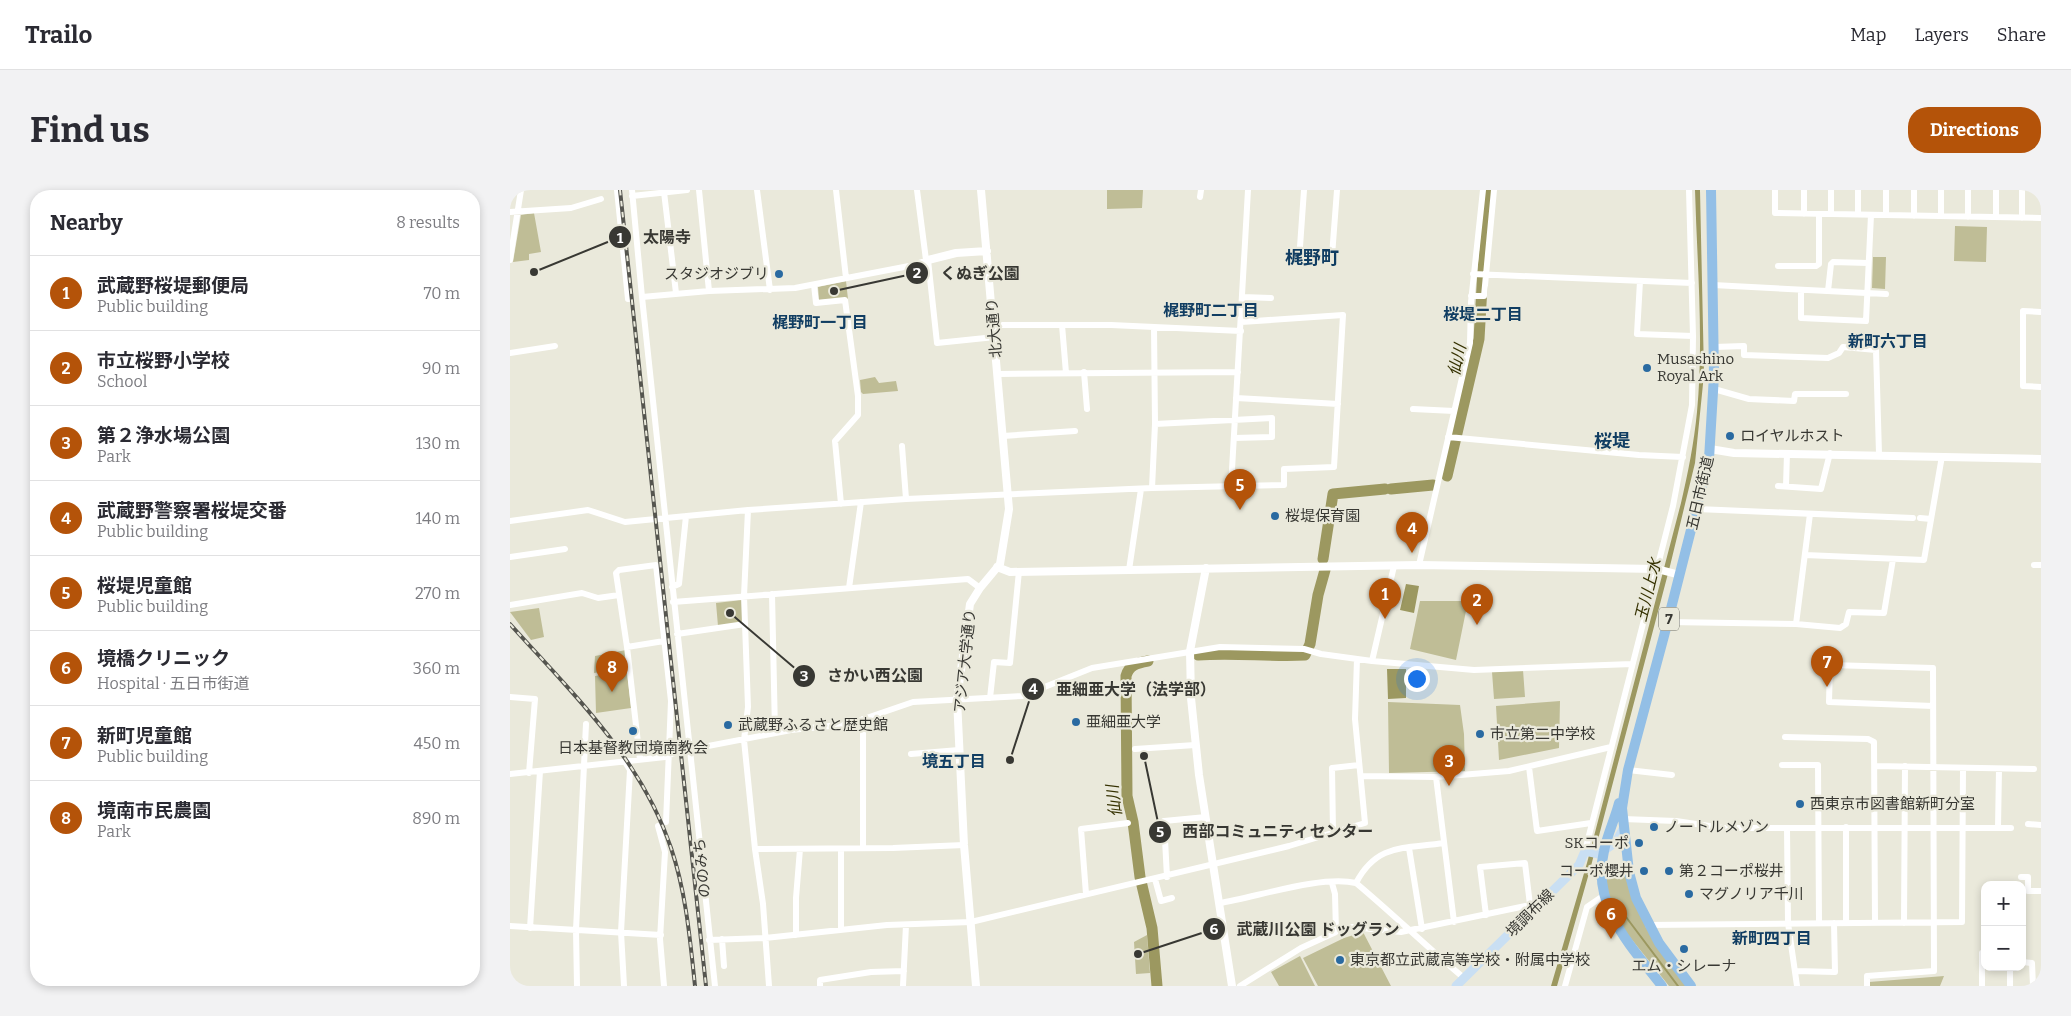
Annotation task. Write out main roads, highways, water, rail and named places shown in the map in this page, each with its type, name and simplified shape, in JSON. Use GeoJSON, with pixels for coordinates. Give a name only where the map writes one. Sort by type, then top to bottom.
{"type":"FeatureCollection","features":[{"type":"Feature","properties":{"kind":"main road","name":"五日市街道"},"geometry":{"type":"LineString","coordinates":[[1691,986],[1659,943],[1648,925],[1636,898],[1626,856],[1623,823],[1628,770],[1668,622],[1677,574],[1696,509],[1710,450],[1714,389],[1711,190]]}},
{"type":"Feature","properties":{"kind":"main road","name":"五日市街道"},"geometry":{"type":"LineString","coordinates":[[1625,788],[1601,853],[1603,896],[1612,919],[1662,986]]}},
{"type":"Feature","properties":{"kind":"main road"},"geometry":{"type":"LineString","coordinates":[[1601,853],[1616,842],[1623,823]]}},
{"type":"Feature","properties":{"kind":"main road"},"geometry":{"type":"LineString","coordinates":[[1601,853],[1616,849],[1626,856]]}},
{"type":"Feature","properties":{"kind":"main road","name":"境調布線"},"geometry":{"type":"LineString","coordinates":[[1456,986],[1533,906],[1579,865],[1586,852],[1601,853]]}},
{"type":"Feature","properties":{"kind":"main road"},"geometry":{"type":"LineString","coordinates":[[1601,877],[1613,869],[1629,872]]}},
{"type":"Feature","properties":{"kind":"waterway","name":"仙川"},"geometry":{"type":"LineString","coordinates":[[1447,476],[1479,339],[1490,190]]}},
{"type":"Feature","properties":{"kind":"waterway","name":"仙川"},"geometry":{"type":"LineString","coordinates":[[1391,489],[1433,485]]}},
{"type":"Feature","properties":{"kind":"waterway","name":"仙川"},"geometry":{"type":"LineString","coordinates":[[1323,559],[1333,494],[1385,489]]}},
{"type":"Feature","properties":{"kind":"waterway","name":"仙川"},"geometry":{"type":"LineString","coordinates":[[1198,655],[1305,655],[1310,644],[1318,595],[1325,570]]}},
{"type":"Feature","properties":{"kind":"waterway","name":"仙川"},"geometry":{"type":"LineString","coordinates":[[1148,661],[1134,665],[1129,669],[1126,676],[1127,796],[1133,822],[1140,877],[1152,928],[1157,986]]}},
{"type":"Feature","properties":{"kind":"waterway"},"geometry":{"type":"LineString","coordinates":[[1623,913],[1678,986]]}},
{"type":"Feature","properties":{"kind":"railway"},"geometry":{"type":"LineString","coordinates":[[620,190],[706,986]]}},
{"type":"Feature","properties":{"kind":"railway"},"geometry":{"type":"LineString","coordinates":[[510,624],[602,728],[642,785],[658,815],[671,848],[680,882],[687,916],[695,986]]}},
{"type":"Feature","properties":{"kind":"place","name":"太陽寺"},"geometry":{"type":"Point","coordinates":[534,272]}},
{"type":"Feature","properties":{"kind":"place","name":"スタジオジブリ"},"geometry":{"type":"Point","coordinates":[779,274]}},
{"type":"Feature","properties":{"kind":"place","name":"くぬぎ公園"},"geometry":{"type":"Point","coordinates":[834,291]}},
{"type":"Feature","properties":{"kind":"place","name":"Musashino Royal Ark"},"geometry":{"type":"Point","coordinates":[1647,368]}},
{"type":"Feature","properties":{"kind":"place","name":"ロイヤルホスト"},"geometry":{"type":"Point","coordinates":[1730,436]}},
{"type":"Feature","properties":{"kind":"place","name":"桜堤児童館"},"geometry":{"type":"Point","coordinates":[1240,510]}},
{"type":"Feature","properties":{"kind":"place","name":"桜堤保育園"},"geometry":{"type":"Point","coordinates":[1275,516]}},
{"type":"Feature","properties":{"kind":"place","name":"武蔵野警察署桜堤交番"},"geometry":{"type":"Point","coordinates":[1412,553]}},
{"type":"Feature","properties":{"kind":"place","name":"さかい西公園"},"geometry":{"type":"Point","coordinates":[730,613]}},
{"type":"Feature","properties":{"kind":"place","name":"武蔵野桜堤郵便局"},"geometry":{"type":"Point","coordinates":[1385,619]}},
{"type":"Feature","properties":{"kind":"place","name":"市立桜野小学校"},"geometry":{"type":"Point","coordinates":[1477,625]}},
{"type":"Feature","properties":{"kind":"place","name":"新町児童館"},"geometry":{"type":"Point","coordinates":[1827,687]}},
{"type":"Feature","properties":{"kind":"place","name":"境南市民農園"},"geometry":{"type":"Point","coordinates":[612,692]}},
{"type":"Feature","properties":{"kind":"place","name":"亜細亜大学"},"geometry":{"type":"Point","coordinates":[1076,722]}},
{"type":"Feature","properties":{"kind":"place","name":"武蔵野ふるさと歴史館"},"geometry":{"type":"Point","coordinates":[728,725]}},
{"type":"Feature","properties":{"kind":"place","name":"日本基督教団境南教会"},"geometry":{"type":"Point","coordinates":[633,731]}},
{"type":"Feature","properties":{"kind":"place","name":"市立第二中学校"},"geometry":{"type":"Point","coordinates":[1480,734]}},
{"type":"Feature","properties":{"kind":"place","name":"西部コミュニティセンター"},"geometry":{"type":"Point","coordinates":[1144,756]}},
{"type":"Feature","properties":{"kind":"place","name":"亜細亜大学（法学部）"},"geometry":{"type":"Point","coordinates":[1010,760]}},
{"type":"Feature","properties":{"kind":"place","name":"第２浄水場公園"},"geometry":{"type":"Point","coordinates":[1449,786]}},
{"type":"Feature","properties":{"kind":"place","name":"西東京市図書館新町分室"},"geometry":{"type":"Point","coordinates":[1800,804]}},
{"type":"Feature","properties":{"kind":"place","name":"ノートルメゾン"},"geometry":{"type":"Point","coordinates":[1654,827]}},
{"type":"Feature","properties":{"kind":"place","name":"SKコーポ"},"geometry":{"type":"Point","coordinates":[1639,843]}},
{"type":"Feature","properties":{"kind":"place","name":"コーポ櫻井"},"geometry":{"type":"Point","coordinates":[1644,871]}},
{"type":"Feature","properties":{"kind":"place","name":"第２コーポ桜井"},"geometry":{"type":"Point","coordinates":[1669,871]}},
{"type":"Feature","properties":{"kind":"place","name":"マグノリア千川"},"geometry":{"type":"Point","coordinates":[1689,894]}},
{"type":"Feature","properties":{"kind":"place","name":"境橋クリニック"},"geometry":{"type":"Point","coordinates":[1611,939]}},
{"type":"Feature","properties":{"kind":"place","name":"エム・シレーナ"},"geometry":{"type":"Point","coordinates":[1684,949]}},
{"type":"Feature","properties":{"kind":"place","name":"武蔵川公園 ドッグラン"},"geometry":{"type":"Point","coordinates":[1138,954]}},
{"type":"Feature","properties":{"kind":"place","name":"東京都立武蔵高等学校・附属中学校"},"geometry":{"type":"Point","coordinates":[1340,960]}},
{"type":"Feature","properties":{"kind":"district","name":"梶野町"},"geometry":{"type":"Point","coordinates":[1312,258]}},
{"type":"Feature","properties":{"kind":"district","name":"梶野町二丁目"},"geometry":{"type":"Point","coordinates":[1211,310]}},
{"type":"Feature","properties":{"kind":"district","name":"桜堤二丁目"},"geometry":{"type":"Point","coordinates":[1483,314]}},
{"type":"Feature","properties":{"kind":"district","name":"梶野町一丁目"},"geometry":{"type":"Point","coordinates":[820,322]}},
{"type":"Feature","properties":{"kind":"district","name":"新町六丁目"},"geometry":{"type":"Point","coordinates":[1888,341]}},
{"type":"Feature","properties":{"kind":"district","name":"桜堤"},"geometry":{"type":"Point","coordinates":[1612,441]}},
{"type":"Feature","properties":{"kind":"district","name":"境五丁目"},"geometry":{"type":"Point","coordinates":[954,761]}},
{"type":"Feature","properties":{"kind":"district","name":"新町四丁目"},"geometry":{"type":"Point","coordinates":[1772,938]}},
{"type":"Feature","properties":{"kind":"water label","name":"玉川上水"},"geometry":{"type":"Point","coordinates":[1648,590]}}]}
